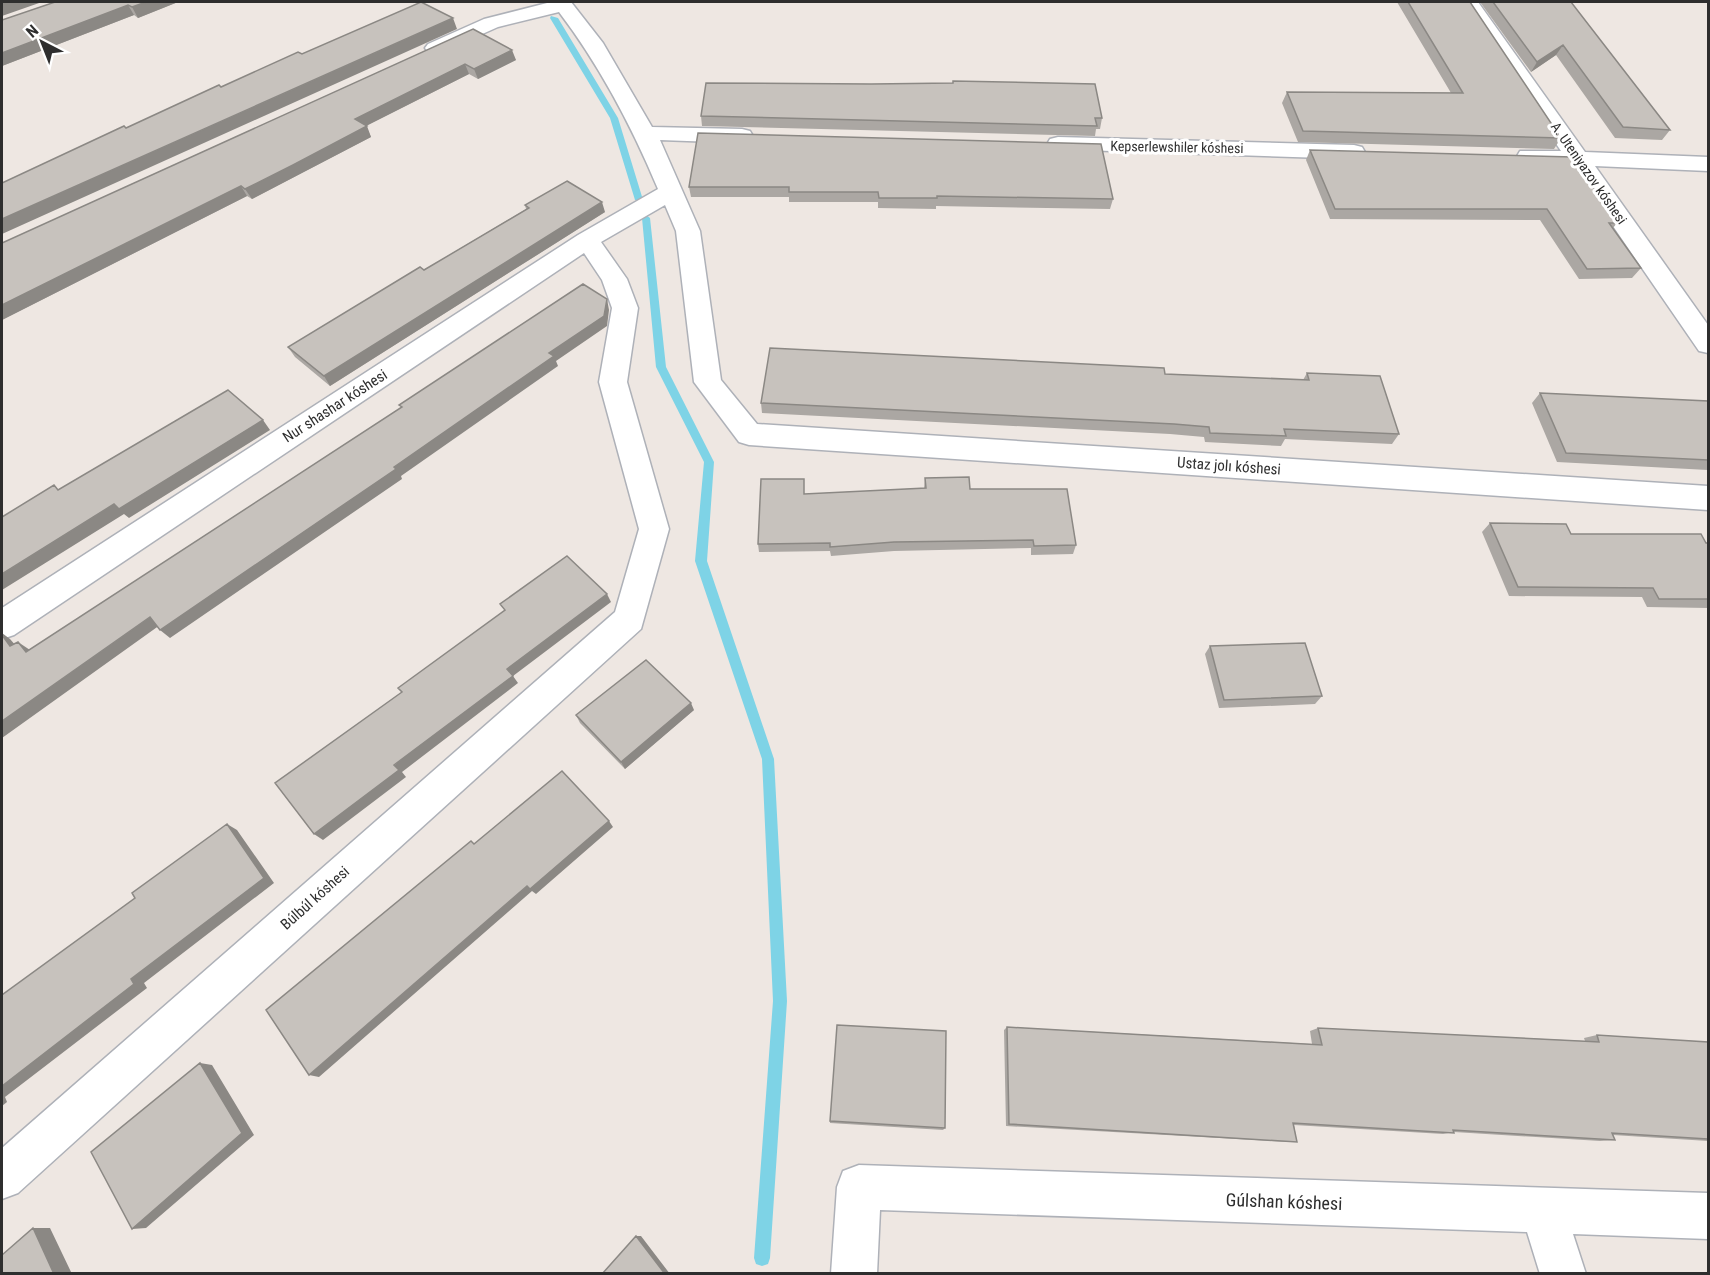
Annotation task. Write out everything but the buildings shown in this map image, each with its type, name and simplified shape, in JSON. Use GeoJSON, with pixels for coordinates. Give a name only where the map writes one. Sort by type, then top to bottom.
{"type":"FeatureCollection","features":[{"type":"Feature","properties":{"kind":"street","name":"A. Uteniyazov kóshesi"},"geometry":{"type":"LineString","coordinates":[[1469,2],[1708,344]]}},
{"type":"Feature","properties":{"kind":"street"},"geometry":{"type":"LineString","coordinates":[[416,57],[491,23],[562,3],[593,43],[645,134],[671,192]]}},
{"type":"Feature","properties":{"kind":"street"},"geometry":{"type":"LineString","coordinates":[[645,134],[765,137]]}},
{"type":"Feature","properties":{"kind":"street","name":"Kepserlewshiler kóshesi"},"geometry":{"type":"LineString","coordinates":[[1040,144],[1375,152]]}},
{"type":"Feature","properties":{"kind":"street"},"geometry":{"type":"LineString","coordinates":[[1506,156],[1708,164]]}},
{"type":"Feature","properties":{"kind":"street","name":"Nur shashar kóshesi"},"geometry":{"type":"LineString","coordinates":[[2,626],[587,240],[671,192]]}},
{"type":"Feature","properties":{"kind":"street","name":"Ustaz jolı kóshesi"},"geometry":{"type":"LineString","coordinates":[[671,192],[688,231],[708,382],[749,434],[1708,498]]}},
{"type":"Feature","properties":{"kind":"street","name":"Búlbúl kóshesi"},"geometry":{"type":"LineString","coordinates":[[2,1177],[629,619],[654,529],[613,382],[626,308],[614,279],[587,240]]}},
{"type":"Feature","properties":{"kind":"street","name":"Gúlshan kóshesi"},"geometry":{"type":"LineString","coordinates":[[853,1272],[859,1187],[1708,1216]]}},
{"type":"Feature","properties":{"kind":"street"},"geometry":{"type":"LineString","coordinates":[[1543,1210],[1563,1274]]}},
{"type":"Feature","properties":{"kind":"waterway"},"geometry":{"type":"LineString","coordinates":[[554,18],[614,118],[639,200]]}},
{"type":"Feature","properties":{"kind":"waterway"},"geometry":{"type":"LineString","coordinates":[[646,218],[661,367],[709,462],[701,561],[768,759],[780,1001],[762,1258]]}}]}
